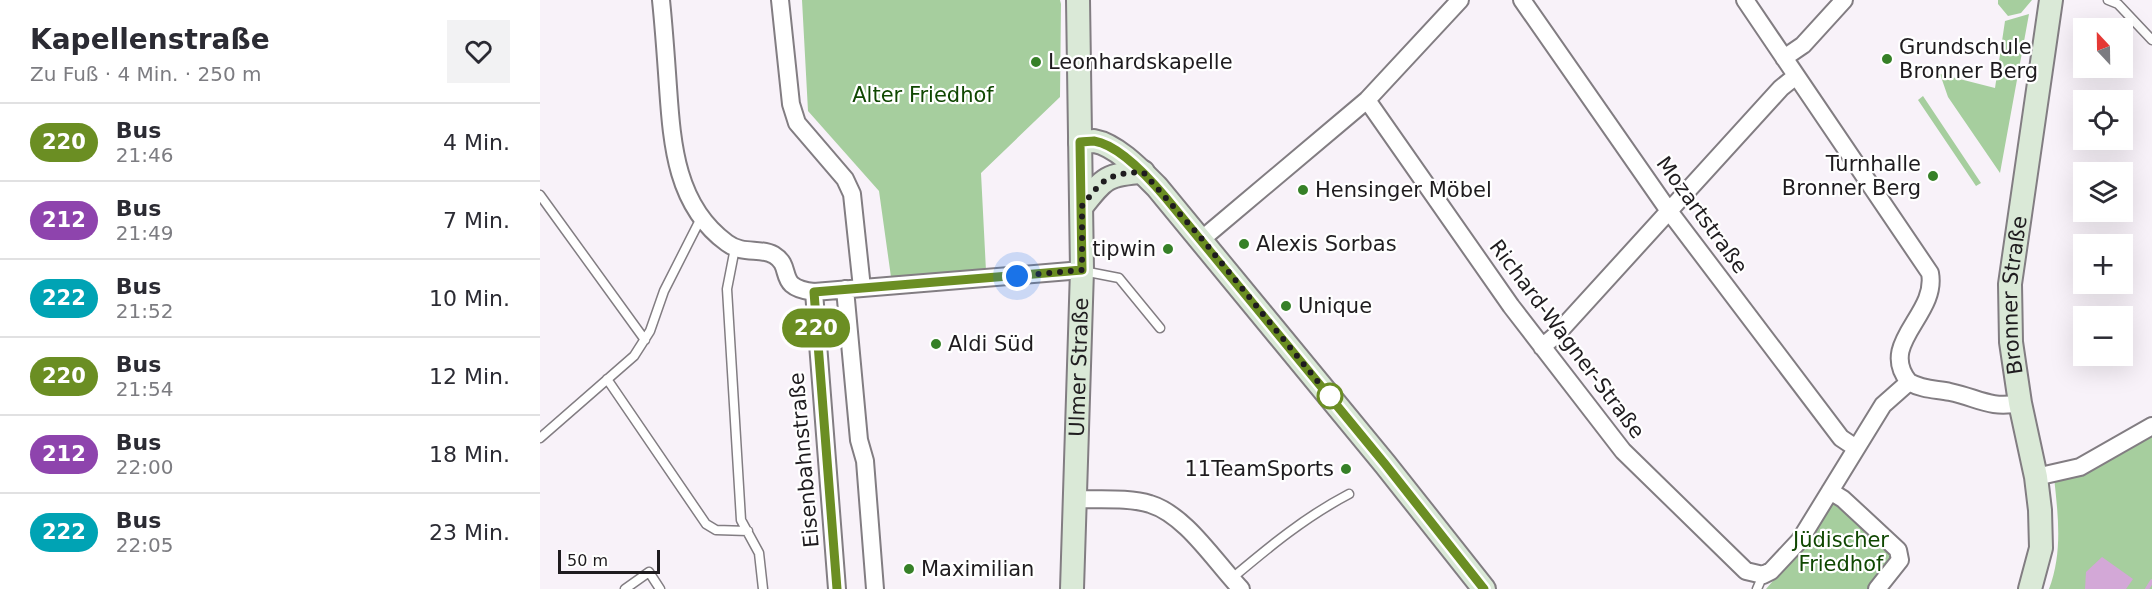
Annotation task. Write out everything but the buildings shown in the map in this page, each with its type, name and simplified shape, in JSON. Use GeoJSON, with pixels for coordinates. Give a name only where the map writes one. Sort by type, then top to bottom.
{"type":"FeatureCollection","features":[{"type":"Feature","properties":{"kind":"street"},"geometry":{"type":"LineString","coordinates":[[661,0],[672,140],[677,166],[688,197],[701,218],[726,243],[745,251],[776,256],[791,285],[799,290],[814,292],[1082,270]]}},
{"type":"Feature","properties":{"kind":"street"},"geometry":{"type":"LineString","coordinates":[[780,0],[790,104],[797,123],[845,179],[852,194],[859,440],[865,461],[876,589]]}},
{"type":"Feature","properties":{"kind":"street","name":"Ulmer Straße"},"geometry":{"type":"LineString","coordinates":[[1072,589],[1082,270],[1078,0]]}},
{"type":"Feature","properties":{"kind":"street","name":"Mozartstraße"},"geometry":{"type":"LineString","coordinates":[[1522,0],[1669,211],[1841,438],[1856,448]]}},
{"type":"Feature","properties":{"kind":"street"},"geometry":{"type":"LineString","coordinates":[[1745,0],[1930,273],[1932,284],[1929,297],[1900,348],[1900,369],[1909,382],[1918,387],[1952,392],[1994,405],[2005,406],[2026,402]]}},
{"type":"Feature","properties":{"kind":"street"},"geometry":{"type":"LineString","coordinates":[[1784,58],[1803,45],[1844,0]]}},
{"type":"Feature","properties":{"kind":"street","name":"Bronner Straße"},"geometry":{"type":"LineString","coordinates":[[2030,589],[2041,548],[2040,510],[2026,402],[2012,342],[2010,284],[2050,0]]}},
{"type":"Feature","properties":{"kind":"street"},"geometry":{"type":"LineString","coordinates":[[1202,239],[1367,100],[1449,4]]}},
{"type":"Feature","properties":{"kind":"street"},"geometry":{"type":"LineString","coordinates":[[1542,347],[1556,335],[1780,88],[1796,76]]}},
{"type":"Feature","properties":{"kind":"street","name":"Richard-Wagner-Straße"},"geometry":{"type":"LineString","coordinates":[[1367,100],[1510,306],[1623,451],[1746,572],[1760,582]]}},
{"type":"Feature","properties":{"kind":"street"},"geometry":{"type":"LineString","coordinates":[[1080,142],[1094,141],[1105,145],[1143,172],[1202,239],[1484,589]]}},
{"type":"Feature","properties":{"kind":"street"},"geometry":{"type":"LineString","coordinates":[[1082,206],[1105,180],[1118,173],[1143,172]]}},
{"type":"Feature","properties":{"kind":"street","name":"Eisenbahnstraße"},"geometry":{"type":"LineString","coordinates":[[814,292],[837,589]]}},
{"type":"Feature","properties":{"kind":"street"},"geometry":{"type":"LineString","coordinates":[[1760,582],[1800,540],[1883,405],[1909,382]]}},
{"type":"Feature","properties":{"kind":"street"},"geometry":{"type":"LineString","coordinates":[[2036,477],[2080,467],[2152,426]]}},
{"type":"Feature","properties":{"kind":"street"},"geometry":{"type":"LineString","coordinates":[[1830,491],[1843,499],[1898,550],[1900,560],[1877,589]]}},
{"type":"Feature","properties":{"kind":"street"},"geometry":{"type":"LineString","coordinates":[[1075,499],[1139,501],[1161,509],[1181,522],[1236,584]]}},
{"type":"Feature","properties":{"kind":"lane"},"geometry":{"type":"LineString","coordinates":[[2108,0],[2118,4],[2152,40]]}},
{"type":"Feature","properties":{"kind":"lane"},"geometry":{"type":"LineString","coordinates":[[540,195],[645,340]]}},
{"type":"Feature","properties":{"kind":"lane"},"geometry":{"type":"LineString","coordinates":[[540,438],[634,356],[650,331],[664,291],[701,218]]}},
{"type":"Feature","properties":{"kind":"lane"},"geometry":{"type":"LineString","coordinates":[[735,248],[727,289],[741,520],[759,553],[764,589]]}},
{"type":"Feature","properties":{"kind":"lane"},"geometry":{"type":"LineString","coordinates":[[1082,270],[1119,278],[1160,328]]}},
{"type":"Feature","properties":{"kind":"lane"},"geometry":{"type":"LineString","coordinates":[[607,379],[706,524],[716,530],[747,531]]}},
{"type":"Feature","properties":{"kind":"lane"},"geometry":{"type":"LineString","coordinates":[[1236,584],[1281,536],[1320,509],[1349,494]]}},
{"type":"Feature","properties":{"kind":"lane"},"geometry":{"type":"LineString","coordinates":[[625,589],[649,572],[660,589]]}},
{"type":"Feature","properties":{"kind":"green space","name":"Alter Friedhof"},"geometry":{"type":"Polygon","coordinates":[[[802,0],[1060,0],[1060,97],[981,173],[986,271],[891,277],[879,191],[808,111],[802,0]]]}},
{"type":"Feature","properties":{"kind":"green space"},"geometry":{"type":"Polygon","coordinates":[[[1998,0],[2032,0],[2021,13],[2008,16],[1998,4],[1998,0]]]}},
{"type":"Feature","properties":{"kind":"green space"},"geometry":{"type":"Polygon","coordinates":[[[2029,14],[2000,173],[1948,97],[1940,74],[1995,88],[2005,21],[2029,14]]]}},
{"type":"Feature","properties":{"kind":"green space"},"geometry":{"type":"Polygon","coordinates":[[[1923,96],[1981,183],[1976,186],[1918,100],[1923,96]]]}},
{"type":"Feature","properties":{"kind":"green space"},"geometry":{"type":"Polygon","coordinates":[[[2152,430],[2152,589],[2049,589],[2058,547],[2054,477],[2152,430]]]}},
{"type":"Feature","properties":{"kind":"green space","name":"Jüdischer Friedhof"},"geometry":{"type":"Polygon","coordinates":[[[1834,502],[1837,502],[1894,556],[1870,589],[1766,589],[1804,545],[1834,502]]]}},
{"type":"Feature","properties":{"kind":"shaded area"},"geometry":{"type":"Polygon","coordinates":[[[2102,557],[2133,579],[2126,589],[2085,589],[2086,572],[2102,557]]]}},
{"type":"Feature","properties":{"kind":"waterway"},"geometry":{"type":"LineString","coordinates":[[2147,589],[2152,581]]}},
{"type":"Feature","properties":{"kind":"bus line","name":"220"},"geometry":{"type":"LineString","coordinates":[[837,589],[814,292],[1082,270],[1080,142],[1094,141],[1126,158],[1143,172],[1166,198],[1385,464],[1484,589]]}},
{"type":"Feature","properties":{"kind":"place","name":"Grundschule Bronner Berg"},"geometry":{"type":"Point","coordinates":[1887,59]}},
{"type":"Feature","properties":{"kind":"place","name":"Leonhardskapelle"},"geometry":{"type":"Point","coordinates":[1036,62]}},
{"type":"Feature","properties":{"kind":"place","name":"Turnhalle Bronner Berg"},"geometry":{"type":"Point","coordinates":[1933,176]}},
{"type":"Feature","properties":{"kind":"place","name":"Hensinger Möbel"},"geometry":{"type":"Point","coordinates":[1303,190]}},
{"type":"Feature","properties":{"kind":"place","name":"Alexis Sorbas"},"geometry":{"type":"Point","coordinates":[1244,244]}},
{"type":"Feature","properties":{"kind":"place","name":"tipwin"},"geometry":{"type":"Point","coordinates":[1168,249]}},
{"type":"Feature","properties":{"kind":"place","name":"Unique"},"geometry":{"type":"Point","coordinates":[1286,306]}},
{"type":"Feature","properties":{"kind":"place","name":"Aldi Süd"},"geometry":{"type":"Point","coordinates":[936,344]}},
{"type":"Feature","properties":{"kind":"place","name":"11TeamSports"},"geometry":{"type":"Point","coordinates":[1346,469]}},
{"type":"Feature","properties":{"kind":"place","name":"Maximilian"},"geometry":{"type":"Point","coordinates":[909,569]}},
{"type":"Feature","properties":{"kind":"route"},"geometry":{"type":"LineString","coordinates":[[1017,276],[1082,270],[1082,206],[1105,180],[1118,173],[1143,172],[1202,239],[1332,399],[1330,396]]}}]}
